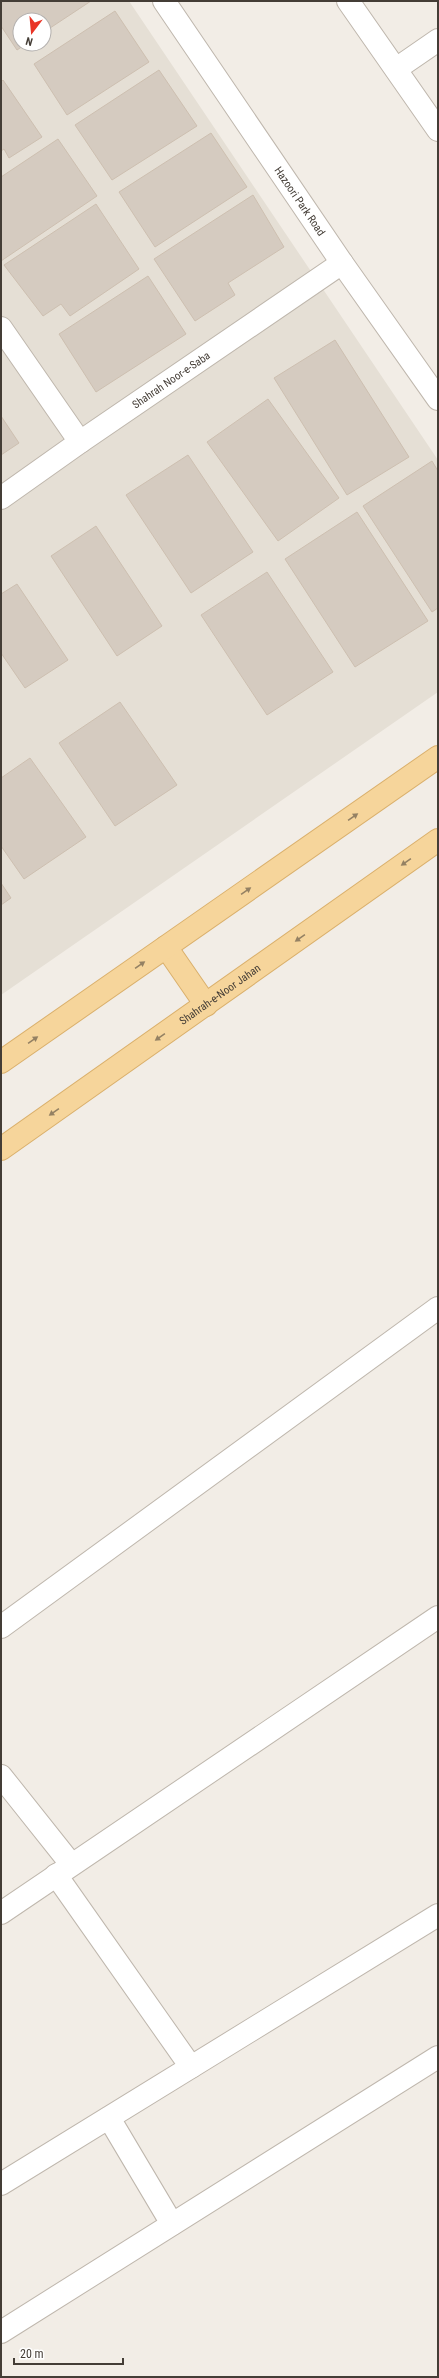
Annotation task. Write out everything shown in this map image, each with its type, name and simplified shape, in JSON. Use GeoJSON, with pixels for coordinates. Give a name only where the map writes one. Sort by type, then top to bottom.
{"type":"FeatureCollection","features":[{"type":"Feature","properties":{"kind":"main road"},"geometry":{"type":"LineString","coordinates":[[1,1062],[438,757]]}},
{"type":"Feature","properties":{"kind":"main road","name":"Shahrah-e-Noor Jahan"},"geometry":{"type":"LineString","coordinates":[[1,1149],[438,840]]}},
{"type":"Feature","properties":{"kind":"main road"},"geometry":{"type":"LineString","coordinates":[[166,947],[206,1004]]}},
{"type":"Feature","properties":{"kind":"street","name":"Hazoori Park Road"},"geometry":{"type":"LineString","coordinates":[[164,1],[342,263],[438,399]]}},
{"type":"Feature","properties":{"kind":"street"},"geometry":{"type":"LineString","coordinates":[[348,1],[438,130]]}},
{"type":"Feature","properties":{"kind":"street"},"geometry":{"type":"LineString","coordinates":[[396,69],[438,40]]}},
{"type":"Feature","properties":{"kind":"street","name":"Shahrah Noor-e-Saba"},"geometry":{"type":"LineString","coordinates":[[1,498],[80,442],[342,263]]}},
{"type":"Feature","properties":{"kind":"street"},"geometry":{"type":"LineString","coordinates":[[1,328],[80,442]]}},
{"type":"Feature","properties":{"kind":"street"},"geometry":{"type":"LineString","coordinates":[[1,1627],[438,1308]]}},
{"type":"Feature","properties":{"kind":"street"},"geometry":{"type":"LineString","coordinates":[[1,1913],[438,1617]]}},
{"type":"Feature","properties":{"kind":"street"},"geometry":{"type":"LineString","coordinates":[[1,1776],[64,1870],[191,2067]]}},
{"type":"Feature","properties":{"kind":"street"},"geometry":{"type":"LineString","coordinates":[[1,2184],[438,1915]]}},
{"type":"Feature","properties":{"kind":"street"},"geometry":{"type":"LineString","coordinates":[[1,2332],[438,2057]]}},
{"type":"Feature","properties":{"kind":"street"},"geometry":{"type":"LineString","coordinates":[[108,2118],[172,2224]]}},
{"type":"Feature","properties":{"kind":"shaded area"},"geometry":{"type":"Polygon","coordinates":[[[1,1],[129,1],[438,460],[438,692],[1,995],[1,1]]]}},
{"type":"Feature","properties":{"kind":"building"},"geometry":{"type":"Polygon","coordinates":[[[1,1],[91,1],[52,27],[52,12],[12,12],[12,42],[1,26],[1,1]]]}},
{"type":"Feature","properties":{"kind":"building"},"geometry":{"type":"Polygon","coordinates":[[[115,11],[149,62],[67,115],[34,64],[115,11]]]}},
{"type":"Feature","properties":{"kind":"building"},"geometry":{"type":"Polygon","coordinates":[[[159,70],[197,126],[112,180],[75,125],[159,70]]]}},
{"type":"Feature","properties":{"kind":"building"},"geometry":{"type":"Polygon","coordinates":[[[3,80],[42,137],[9,158],[4,149],[1,151],[1,82],[3,80]]]}},
{"type":"Feature","properties":{"kind":"building"},"geometry":{"type":"Polygon","coordinates":[[[211,133],[247,187],[155,247],[119,192],[211,133]]]}},
{"type":"Feature","properties":{"kind":"building"},"geometry":{"type":"Polygon","coordinates":[[[58,139],[97,196],[1,261],[1,177],[58,139]]]}},
{"type":"Feature","properties":{"kind":"building"},"geometry":{"type":"Polygon","coordinates":[[[253,195],[284,247],[228,283],[235,295],[195,321],[154,259],[253,195]]]}},
{"type":"Feature","properties":{"kind":"building"},"geometry":{"type":"Polygon","coordinates":[[[96,204],[139,269],[70,316],[61,304],[43,316],[4,265],[96,204]]]}},
{"type":"Feature","properties":{"kind":"building"},"geometry":{"type":"Polygon","coordinates":[[[148,276],[186,334],[96,392],[59,334],[148,276]]]}},
{"type":"Feature","properties":{"kind":"building"},"geometry":{"type":"Polygon","coordinates":[[[335,340],[409,457],[347,495],[274,378],[335,340]]]}},
{"type":"Feature","properties":{"kind":"building"},"geometry":{"type":"Polygon","coordinates":[[[268,399],[339,498],[278,541],[207,442],[268,399]]]}},
{"type":"Feature","properties":{"kind":"building"},"geometry":{"type":"Polygon","coordinates":[[[1,416],[19,443],[1,455],[1,416]]]}},
{"type":"Feature","properties":{"kind":"building"},"geometry":{"type":"Polygon","coordinates":[[[188,455],[253,552],[191,593],[126,495],[188,455]]]}},
{"type":"Feature","properties":{"kind":"building"},"geometry":{"type":"Polygon","coordinates":[[[432,461],[438,471],[438,608],[432,612],[363,506],[432,461]]]}},
{"type":"Feature","properties":{"kind":"building"},"geometry":{"type":"Polygon","coordinates":[[[357,512],[428,621],[355,667],[285,559],[357,512]]]}},
{"type":"Feature","properties":{"kind":"building"},"geometry":{"type":"Polygon","coordinates":[[[96,526],[162,626],[117,656],[51,556],[96,526]]]}},
{"type":"Feature","properties":{"kind":"building"},"geometry":{"type":"Polygon","coordinates":[[[267,572],[333,672],[267,715],[201,615],[267,572]]]}},
{"type":"Feature","properties":{"kind":"building"},"geometry":{"type":"Polygon","coordinates":[[[17,584],[68,660],[25,688],[1,653],[1,594],[17,584]]]}},
{"type":"Feature","properties":{"kind":"building"},"geometry":{"type":"Polygon","coordinates":[[[120,702],[177,785],[115,826],[59,743],[120,702]]]}},
{"type":"Feature","properties":{"kind":"building"},"geometry":{"type":"Polygon","coordinates":[[[30,758],[86,837],[24,879],[1,846],[1,778],[30,758]]]}},
{"type":"Feature","properties":{"kind":"building"},"geometry":{"type":"Polygon","coordinates":[[[1,883],[11,898],[1,905],[1,883]]]}}]}
